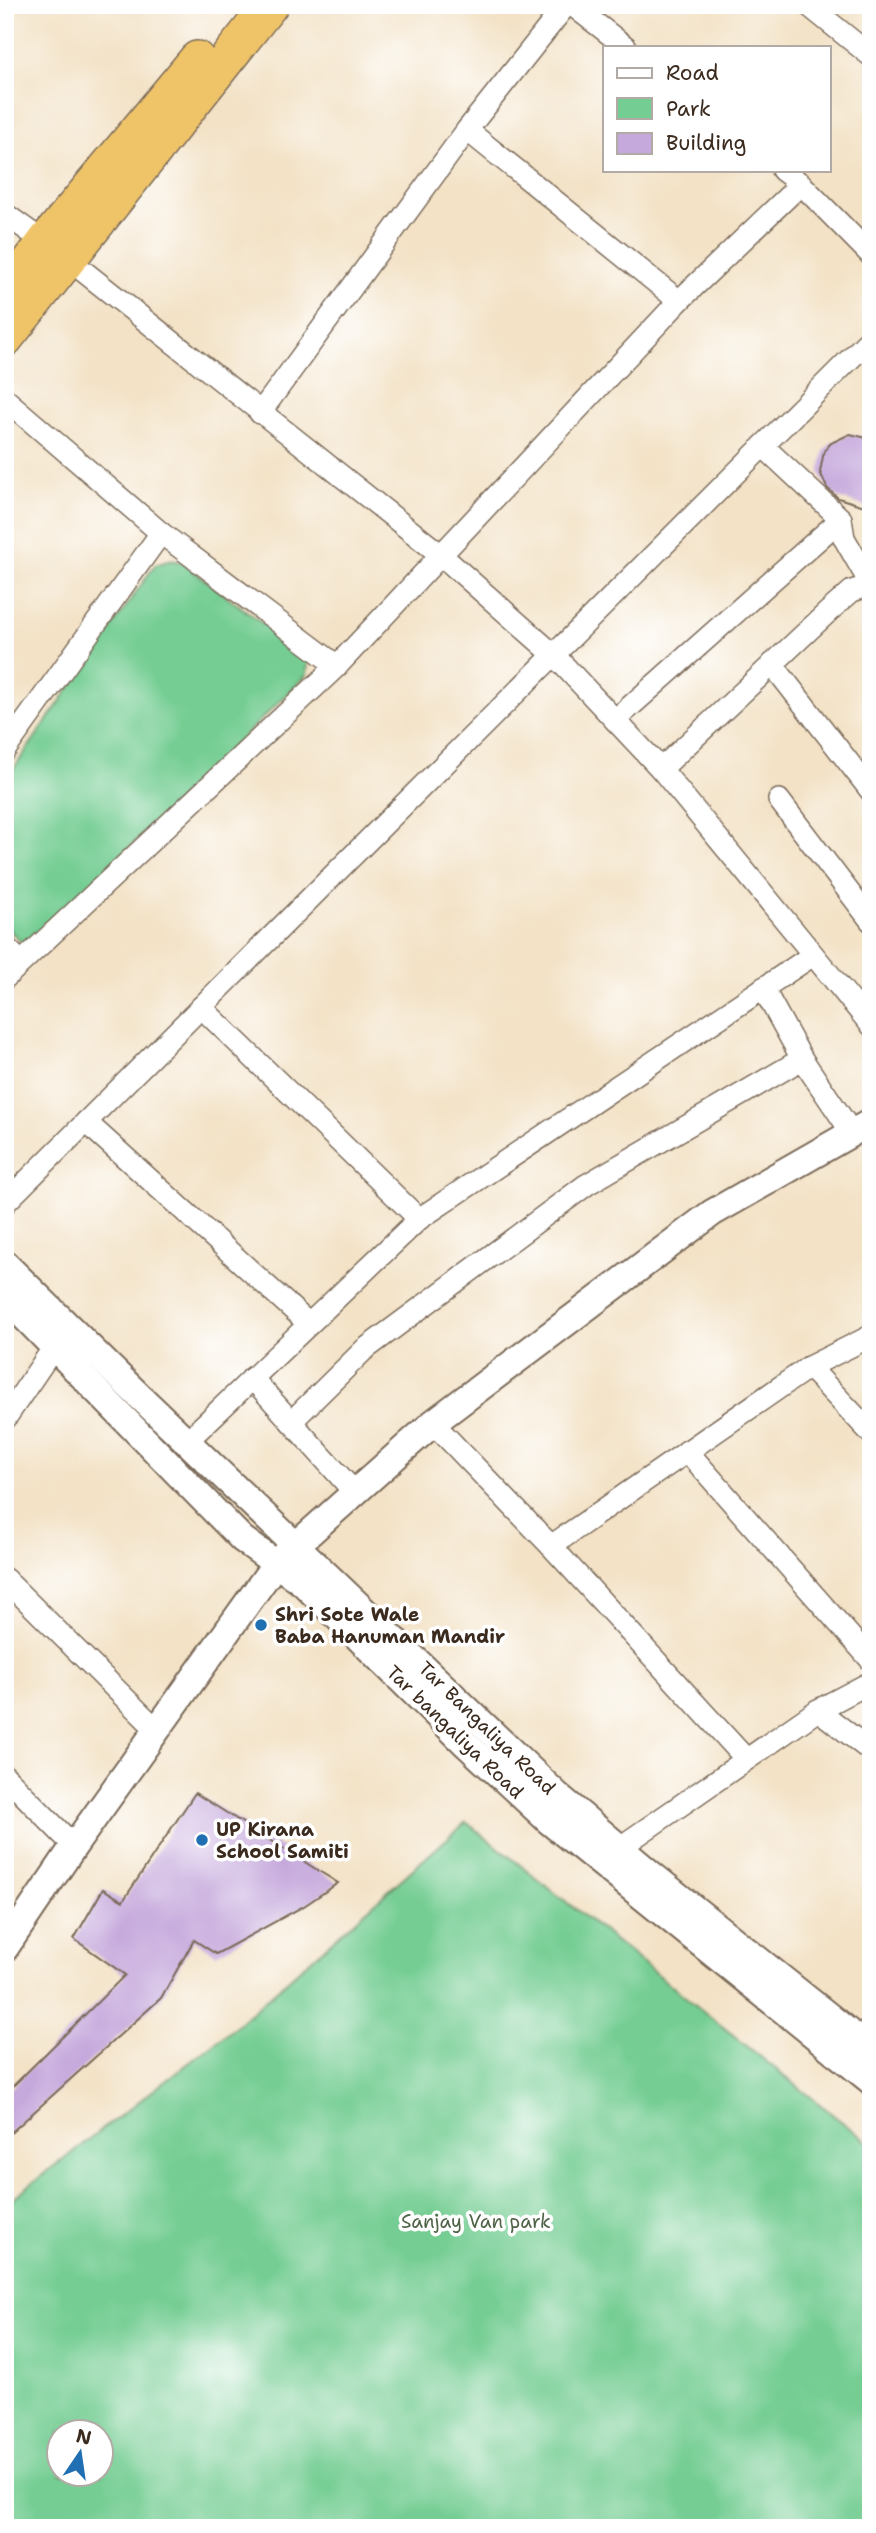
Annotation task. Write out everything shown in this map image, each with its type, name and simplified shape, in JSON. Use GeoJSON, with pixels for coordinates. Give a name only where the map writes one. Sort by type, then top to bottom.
{"type":"FeatureCollection","features":[{"type":"Feature","properties":{"kind":"highway"},"geometry":{"type":"LineString","coordinates":[[5,339],[57,250],[242,5]]}},
{"type":"Feature","properties":{"kind":"highway"},"geometry":{"type":"LineString","coordinates":[[5,295],[57,250],[270,5]]}},
{"type":"Feature","properties":{"kind":"street"},"geometry":{"type":"LineString","coordinates":[[260,413],[467,130],[566,5]]}},
{"type":"Feature","properties":{"kind":"street"},"geometry":{"type":"LineString","coordinates":[[572,5],[625,46]]}},
{"type":"Feature","properties":{"kind":"street"},"geometry":{"type":"LineString","coordinates":[[808,5],[871,56]]}},
{"type":"Feature","properties":{"kind":"street"},"geometry":{"type":"LineString","coordinates":[[467,130],[679,301]]}},
{"type":"Feature","properties":{"kind":"street"},"geometry":{"type":"LineString","coordinates":[[785,172],[801,184],[871,255]]}},
{"type":"Feature","properties":{"kind":"street"},"geometry":{"type":"LineString","coordinates":[[5,978],[13,954],[337,666],[679,301],[801,184]]}},
{"type":"Feature","properties":{"kind":"street"},"geometry":{"type":"LineString","coordinates":[[5,214],[57,250],[441,555],[554,655],[661,769],[871,1025]]}},
{"type":"Feature","properties":{"kind":"street"},"geometry":{"type":"LineString","coordinates":[[5,1203],[871,338]]}},
{"type":"Feature","properties":{"kind":"street"},"geometry":{"type":"LineString","coordinates":[[5,399],[161,533],[337,666]]}},
{"type":"Feature","properties":{"kind":"street"},"geometry":{"type":"LineString","coordinates":[[661,769],[852,592],[871,585],[844,538],[841,519],[763,446]]}},
{"type":"Feature","properties":{"kind":"street"},"geometry":{"type":"LineString","coordinates":[[615,720],[841,519]]}},
{"type":"Feature","properties":{"kind":"street"},"geometry":{"type":"LineString","coordinates":[[5,750],[161,533]]}},
{"type":"Feature","properties":{"kind":"street"},"geometry":{"type":"LineString","coordinates":[[772,664],[871,791]]}},
{"type":"Feature","properties":{"kind":"street"},"geometry":{"type":"LineString","coordinates":[[779,800],[871,921]]}},
{"type":"Feature","properties":{"kind":"street"},"geometry":{"type":"LineString","coordinates":[[186,1442],[419,1219],[813,955]]}},
{"type":"Feature","properties":{"kind":"street"},"geometry":{"type":"LineString","coordinates":[[5,1948],[156,1729],[286,1555],[433,1423],[712,1213],[861,1127],[802,1059],[763,988]]}},
{"type":"Feature","properties":{"kind":"street"},"geometry":{"type":"LineString","coordinates":[[201,1007],[419,1219]]}},
{"type":"Feature","properties":{"kind":"street"},"geometry":{"type":"LineString","coordinates":[[291,1422],[364,1350],[586,1185],[802,1059]]}},
{"type":"Feature","properties":{"kind":"street"},"geometry":{"type":"LineString","coordinates":[[86,1122],[309,1324]]}},
{"type":"Feature","properties":{"kind":"street","name":"Tar Bangaliya Road"},"geometry":{"type":"LineString","coordinates":[[5,1264],[186,1442],[286,1555],[557,1796],[609,1855]]}},
{"type":"Feature","properties":{"kind":"street"},"geometry":{"type":"LineString","coordinates":[[5,1297],[243,1539],[286,1555]]}},
{"type":"Feature","properties":{"kind":"street"},"geometry":{"type":"LineString","coordinates":[[551,1545],[808,1367],[871,1336]]}},
{"type":"Feature","properties":{"kind":"street"},"geometry":{"type":"LineString","coordinates":[[5,1419],[54,1347]]}},
{"type":"Feature","properties":{"kind":"street"},"geometry":{"type":"LineString","coordinates":[[808,1367],[871,1433]]}},
{"type":"Feature","properties":{"kind":"street"},"geometry":{"type":"LineString","coordinates":[[252,1378],[355,1493]]}},
{"type":"Feature","properties":{"kind":"street"},"geometry":{"type":"LineString","coordinates":[[433,1423],[551,1545],[746,1759]]}},
{"type":"Feature","properties":{"kind":"street"},"geometry":{"type":"LineString","coordinates":[[687,1451],[871,1660]]}},
{"type":"Feature","properties":{"kind":"street"},"geometry":{"type":"LineString","coordinates":[[5,1579],[156,1729]]}},
{"type":"Feature","properties":{"kind":"street"},"geometry":{"type":"LineString","coordinates":[[871,1682],[818,1710],[609,1855],[720,1944],[871,2081]]}},
{"type":"Feature","properties":{"kind":"street"},"geometry":{"type":"LineString","coordinates":[[818,1710],[871,1751]]}},
{"type":"Feature","properties":{"kind":"street"},"geometry":{"type":"LineString","coordinates":[[5,1776],[74,1846]]}},
{"type":"Feature","properties":{"kind":"street"},"geometry":{"type":"LineString","coordinates":[[720,1944],[871,2050]]}},
{"type":"Feature","properties":{"kind":"green space"},"geometry":{"type":"Polygon","coordinates":[[[171,560],[183,563],[303,654],[308,662],[307,675],[27,947],[5,926],[5,781],[155,565],[171,560]]]}},
{"type":"Feature","properties":{"kind":"green space","name":"Sanjay Van park"},"geometry":{"type":"Polygon","coordinates":[[[466,1822],[871,2145],[871,2528],[5,2528],[5,2204],[228,2033],[466,1822]]]}},
{"type":"Feature","properties":{"kind":"building"},"geometry":{"type":"Polygon","coordinates":[[[850,434],[871,439],[871,508],[838,498],[827,488],[820,472],[824,451],[831,443],[850,434]]]}},
{"type":"Feature","properties":{"kind":"building"},"geometry":{"type":"Polygon","coordinates":[[[195,1793],[338,1883],[304,1906],[216,1954],[194,1940],[161,1998],[5,2138],[5,2094],[125,1975],[74,1939],[103,1889],[123,1901],[195,1793]]]}},
{"type":"Feature","properties":{"kind":"place","name":"Shri Sote Wale Baba Hanuman Mandir"},"geometry":{"type":"Point","coordinates":[261,1625]}},
{"type":"Feature","properties":{"kind":"place","name":"UP Kirana School Samiti"},"geometry":{"type":"Point","coordinates":[202,1840]}}]}
